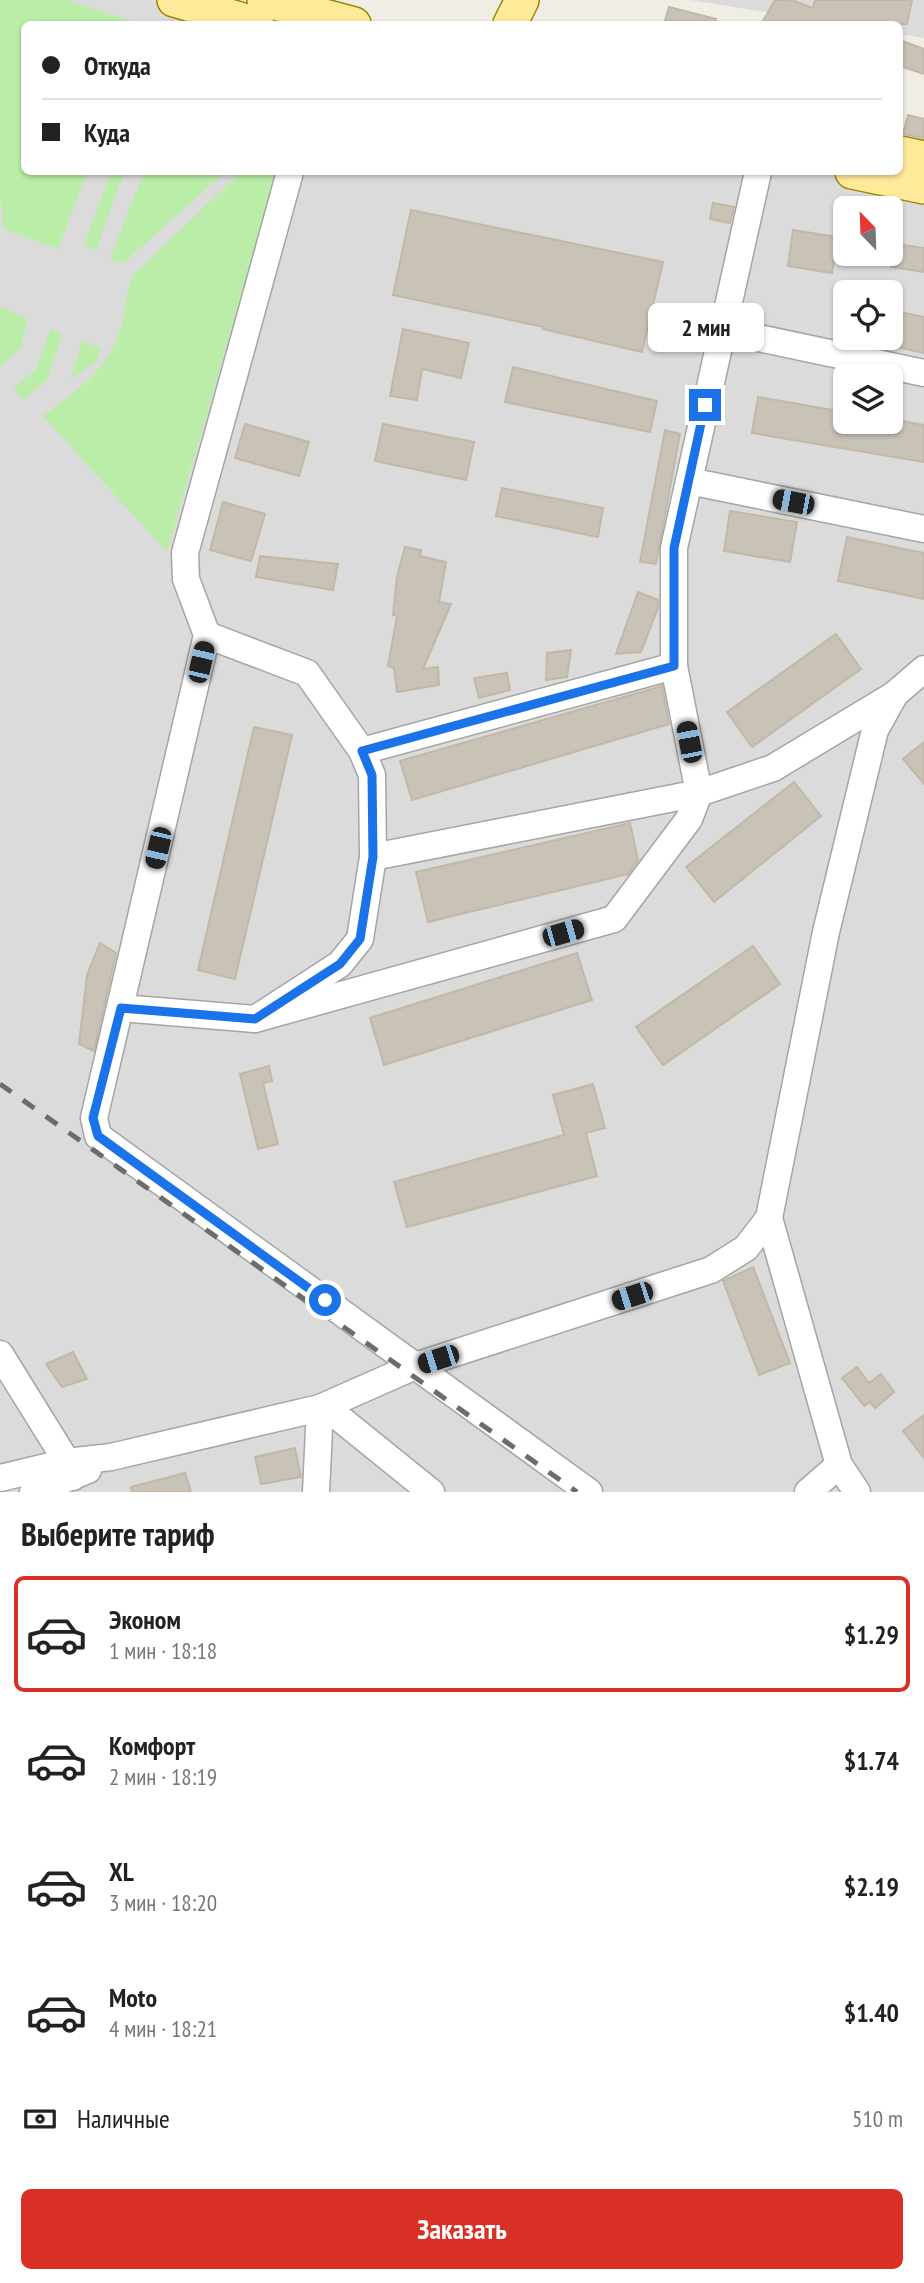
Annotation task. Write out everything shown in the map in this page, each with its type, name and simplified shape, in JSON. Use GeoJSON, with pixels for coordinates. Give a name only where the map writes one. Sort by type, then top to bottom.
{"type":"FeatureCollection","features":[{"type":"Feature","properties":{"kind":"main road"},"geometry":{"type":"LineString","coordinates":[[174,0],[247,21]]}},
{"type":"Feature","properties":{"kind":"main road"},"geometry":{"type":"LineString","coordinates":[[264,0],[332,21]]}},
{"type":"Feature","properties":{"kind":"main road"},"geometry":{"type":"LineString","coordinates":[[512,21],[522,0]]}},
{"type":"Feature","properties":{"kind":"main road"},"geometry":{"type":"LineString","coordinates":[[903,154],[924,158]]}},
{"type":"Feature","properties":{"kind":"main road"},"geometry":{"type":"LineString","coordinates":[[866,175],[924,187]]}},
{"type":"Feature","properties":{"kind":"street"},"geometry":{"type":"LineString","coordinates":[[289,175],[184,553],[186,579],[207,635],[93,1118],[98,1136],[589,1492]]}},
{"type":"Feature","properties":{"kind":"street"},"geometry":{"type":"LineString","coordinates":[[121,1008],[255,1019],[614,919],[689,819],[699,793],[674,666],[674,548],[757,175]]}},
{"type":"Feature","properties":{"kind":"street"},"geometry":{"type":"LineString","coordinates":[[721,330],[924,373]]}},
{"type":"Feature","properties":{"kind":"street"},"geometry":{"type":"LineString","coordinates":[[689,481],[924,529]]}},
{"type":"Feature","properties":{"kind":"street"},"geometry":{"type":"LineString","coordinates":[[207,635],[307,673],[362,751],[372,775],[373,857],[360,939],[340,964],[255,1019]]}},
{"type":"Feature","properties":{"kind":"street"},"geometry":{"type":"LineString","coordinates":[[362,751],[674,666]]}},
{"type":"Feature","properties":{"kind":"street"},"geometry":{"type":"LineString","coordinates":[[373,857],[699,793],[773,768],[895,694],[924,669]]}},
{"type":"Feature","properties":{"kind":"street"},"geometry":{"type":"LineString","coordinates":[[18,1484],[111,1457],[320,1408],[415,1366],[711,1270],[746,1248],[769,1218],[826,932],[875,730],[895,694]]}},
{"type":"Feature","properties":{"kind":"street"},"geometry":{"type":"LineString","coordinates":[[769,1218],[839,1465],[857,1492]]}},
{"type":"Feature","properties":{"kind":"street"},"geometry":{"type":"LineString","coordinates":[[0,1354],[70,1470]]}},
{"type":"Feature","properties":{"kind":"street"},"geometry":{"type":"LineString","coordinates":[[316,1492],[320,1408]]}},
{"type":"Feature","properties":{"kind":"street"},"geometry":{"type":"LineString","coordinates":[[320,1408],[332,1412],[431,1492]]}},
{"type":"Feature","properties":{"kind":"street"},"geometry":{"type":"LineString","coordinates":[[808,1492],[839,1465]]}},
{"type":"Feature","properties":{"kind":"shaded area"},"geometry":{"type":"Polygon","coordinates":[[[0,0],[167,0],[239,21],[21,21],[21,175],[840,175],[924,193],[924,1492],[0,1492],[0,0]]]}},
{"type":"Feature","properties":{"kind":"shaded area"},"geometry":{"type":"Polygon","coordinates":[[[690,0],[924,0],[924,38],[903,34],[903,21],[823,21],[690,0]]]}},
{"type":"Feature","properties":{"kind":"green space"},"geometry":{"type":"Polygon","coordinates":[[[0,0],[66,0],[132,21],[21,21],[21,175],[86,175],[58,249],[4,229],[0,196],[0,0]]]}},
{"type":"Feature","properties":{"kind":"green space"},"geometry":{"type":"Polygon","coordinates":[[[110,175],[123,175],[96,250],[84,245],[110,175]]]}},
{"type":"Feature","properties":{"kind":"green space"},"geometry":{"type":"Polygon","coordinates":[[[143,175],[222,175],[123,263],[110,259],[143,175]]]}},
{"type":"Feature","properties":{"kind":"green space"},"geometry":{"type":"Polygon","coordinates":[[[238,175],[275,175],[167,552],[43,416],[88,380],[106,359],[119,333],[133,275],[238,175]]]}},
{"type":"Feature","properties":{"kind":"green space"},"geometry":{"type":"Polygon","coordinates":[[[0,306],[27,319],[21,348],[0,367],[0,306]]]}},
{"type":"Feature","properties":{"kind":"green space"},"geometry":{"type":"Polygon","coordinates":[[[51,329],[62,335],[47,380],[23,400],[13,389],[36,369],[51,329]]]}},
{"type":"Feature","properties":{"kind":"green space"},"geometry":{"type":"Polygon","coordinates":[[[82,341],[101,348],[97,361],[71,378],[82,341]]]}},
{"type":"Feature","properties":{"kind":"building"},"geometry":{"type":"Polygon","coordinates":[[[775,0],[792,0],[813,8],[815,0],[912,0],[907,24],[903,24],[903,21],[763,21],[775,0]]]}},
{"type":"Feature","properties":{"kind":"building"},"geometry":{"type":"Polygon","coordinates":[[[669,7],[716,19],[716,21],[665,21],[669,7]]]}},
{"type":"Feature","properties":{"kind":"building"},"geometry":{"type":"Polygon","coordinates":[[[903,41],[924,49],[924,74],[903,67],[903,41]]]}},
{"type":"Feature","properties":{"kind":"building"},"geometry":{"type":"Polygon","coordinates":[[[908,115],[924,119],[924,138],[903,134],[908,115]]]}},
{"type":"Feature","properties":{"kind":"building"},"geometry":{"type":"Polygon","coordinates":[[[713,203],[734,207],[730,223],[710,219],[713,203]]]}},
{"type":"Feature","properties":{"kind":"building"},"geometry":{"type":"Polygon","coordinates":[[[411,210],[663,262],[642,352],[543,329],[544,327],[393,295],[411,210]]]}},
{"type":"Feature","properties":{"kind":"building"},"geometry":{"type":"Polygon","coordinates":[[[793,230],[833,236],[832,273],[788,266],[793,230]]]}},
{"type":"Feature","properties":{"kind":"building"},"geometry":{"type":"Polygon","coordinates":[[[903,245],[924,248],[924,272],[891,267],[903,266],[903,245]]]}},
{"type":"Feature","properties":{"kind":"building"},"geometry":{"type":"Polygon","coordinates":[[[903,313],[924,317],[924,353],[903,349],[903,313]]]}},
{"type":"Feature","properties":{"kind":"building"},"geometry":{"type":"Polygon","coordinates":[[[403,329],[469,343],[461,378],[422,369],[417,400],[390,396],[403,329]]]}},
{"type":"Feature","properties":{"kind":"building"},"geometry":{"type":"Polygon","coordinates":[[[513,367],[657,401],[650,432],[505,402],[513,367]]]}},
{"type":"Feature","properties":{"kind":"building"},"geometry":{"type":"Polygon","coordinates":[[[758,397],[833,410],[833,434],[903,434],[903,421],[924,425],[924,462],[752,433],[758,397]]]}},
{"type":"Feature","properties":{"kind":"building"},"geometry":{"type":"Polygon","coordinates":[[[245,424],[309,442],[299,476],[235,458],[245,424]]]}},
{"type":"Feature","properties":{"kind":"building"},"geometry":{"type":"Polygon","coordinates":[[[383,424],[474,442],[466,480],[375,461],[383,424]]]}},
{"type":"Feature","properties":{"kind":"building"},"geometry":{"type":"Polygon","coordinates":[[[665,430],[680,434],[656,564],[640,562],[665,430]]]}},
{"type":"Feature","properties":{"kind":"building"},"geometry":{"type":"Polygon","coordinates":[[[502,488],[603,508],[598,537],[496,516],[502,488]]]}},
{"type":"Feature","properties":{"kind":"building"},"geometry":{"type":"Polygon","coordinates":[[[223,502],[265,514],[251,561],[210,550],[223,502]]]}},
{"type":"Feature","properties":{"kind":"building"},"geometry":{"type":"Polygon","coordinates":[[[730,511],[797,522],[790,562],[724,551],[730,511]]]}},
{"type":"Feature","properties":{"kind":"building"},"geometry":{"type":"Polygon","coordinates":[[[847,537],[924,553],[924,599],[838,581],[847,537]]]}},
{"type":"Feature","properties":{"kind":"building"},"geometry":{"type":"Polygon","coordinates":[[[405,547],[421,550],[420,556],[446,562],[439,602],[451,604],[423,669],[438,667],[439,685],[397,692],[394,668],[388,666],[397,616],[393,615],[397,577],[405,547]]]}},
{"type":"Feature","properties":{"kind":"building"},"geometry":{"type":"Polygon","coordinates":[[[260,556],[338,564],[333,590],[256,577],[260,556]]]}},
{"type":"Feature","properties":{"kind":"building"},"geometry":{"type":"Polygon","coordinates":[[[638,592],[658,600],[658,608],[641,652],[616,654],[638,592]]]}},
{"type":"Feature","properties":{"kind":"building"},"geometry":{"type":"Polygon","coordinates":[[[836,634],[861,669],[752,747],[727,712],[836,634]]]}},
{"type":"Feature","properties":{"kind":"building"},"geometry":{"type":"Polygon","coordinates":[[[571,650],[567,677],[546,680],[547,653],[571,650]]]}},
{"type":"Feature","properties":{"kind":"building"},"geometry":{"type":"Polygon","coordinates":[[[507,673],[510,690],[479,698],[474,678],[507,673]]]}},
{"type":"Feature","properties":{"kind":"building"},"geometry":{"type":"Polygon","coordinates":[[[662,686],[669,724],[412,800],[400,761],[662,686]]]}},
{"type":"Feature","properties":{"kind":"building"},"geometry":{"type":"Polygon","coordinates":[[[254,727],[292,735],[235,979],[198,970],[254,727]]]}},
{"type":"Feature","properties":{"kind":"building"},"geometry":{"type":"Polygon","coordinates":[[[924,742],[924,784],[903,759],[924,742]]]}},
{"type":"Feature","properties":{"kind":"building"},"geometry":{"type":"Polygon","coordinates":[[[794,782],[821,816],[714,902],[686,867],[794,782]]]}},
{"type":"Feature","properties":{"kind":"building"},"geometry":{"type":"Polygon","coordinates":[[[630,823],[638,860],[628,874],[428,922],[416,872],[630,823]]]}},
{"type":"Feature","properties":{"kind":"building"},"geometry":{"type":"Polygon","coordinates":[[[100,943],[116,953],[94,1051],[79,1044],[87,975],[100,943]]]}},
{"type":"Feature","properties":{"kind":"building"},"geometry":{"type":"Polygon","coordinates":[[[753,946],[780,984],[663,1065],[636,1027],[753,946]]]}},
{"type":"Feature","properties":{"kind":"building"},"geometry":{"type":"Polygon","coordinates":[[[577,953],[592,1000],[384,1065],[370,1018],[577,953]]]}},
{"type":"Feature","properties":{"kind":"building"},"geometry":{"type":"Polygon","coordinates":[[[269,1066],[272,1081],[263,1083],[278,1144],[258,1149],[240,1074],[269,1066]]]}},
{"type":"Feature","properties":{"kind":"building"},"geometry":{"type":"Polygon","coordinates":[[[593,1084],[605,1128],[586,1133],[597,1176],[407,1227],[394,1182],[564,1135],[553,1095],[593,1084]]]}},
{"type":"Feature","properties":{"kind":"building"},"geometry":{"type":"Polygon","coordinates":[[[753,1267],[790,1363],[759,1375],[723,1281],[753,1267]]]}},
{"type":"Feature","properties":{"kind":"building"},"geometry":{"type":"Polygon","coordinates":[[[73,1352],[87,1379],[62,1387],[46,1364],[73,1352]]]}},
{"type":"Feature","properties":{"kind":"building"},"geometry":{"type":"Polygon","coordinates":[[[857,1367],[869,1383],[881,1374],[894,1392],[875,1408],[870,1402],[864,1406],[842,1378],[857,1367]]]}},
{"type":"Feature","properties":{"kind":"building"},"geometry":{"type":"Polygon","coordinates":[[[924,1415],[924,1458],[903,1431],[924,1415]]]}},
{"type":"Feature","properties":{"kind":"building"},"geometry":{"type":"Polygon","coordinates":[[[295,1448],[301,1477],[261,1484],[255,1457],[295,1448]]]}},
{"type":"Feature","properties":{"kind":"building"},"geometry":{"type":"Polygon","coordinates":[[[185,1473],[191,1492],[132,1492],[131,1487],[185,1473]]]}},
{"type":"Feature","properties":{"kind":"railway"},"geometry":{"type":"LineString","coordinates":[[0,1084],[577,1492]]}},
{"type":"Feature","properties":{"kind":"route"},"geometry":{"type":"LineString","coordinates":[[325,1300],[98,1136],[93,1118],[121,1008],[255,1019],[340,964],[360,939],[373,857],[372,775],[362,751],[674,666],[674,548],[705,405]]}}]}
